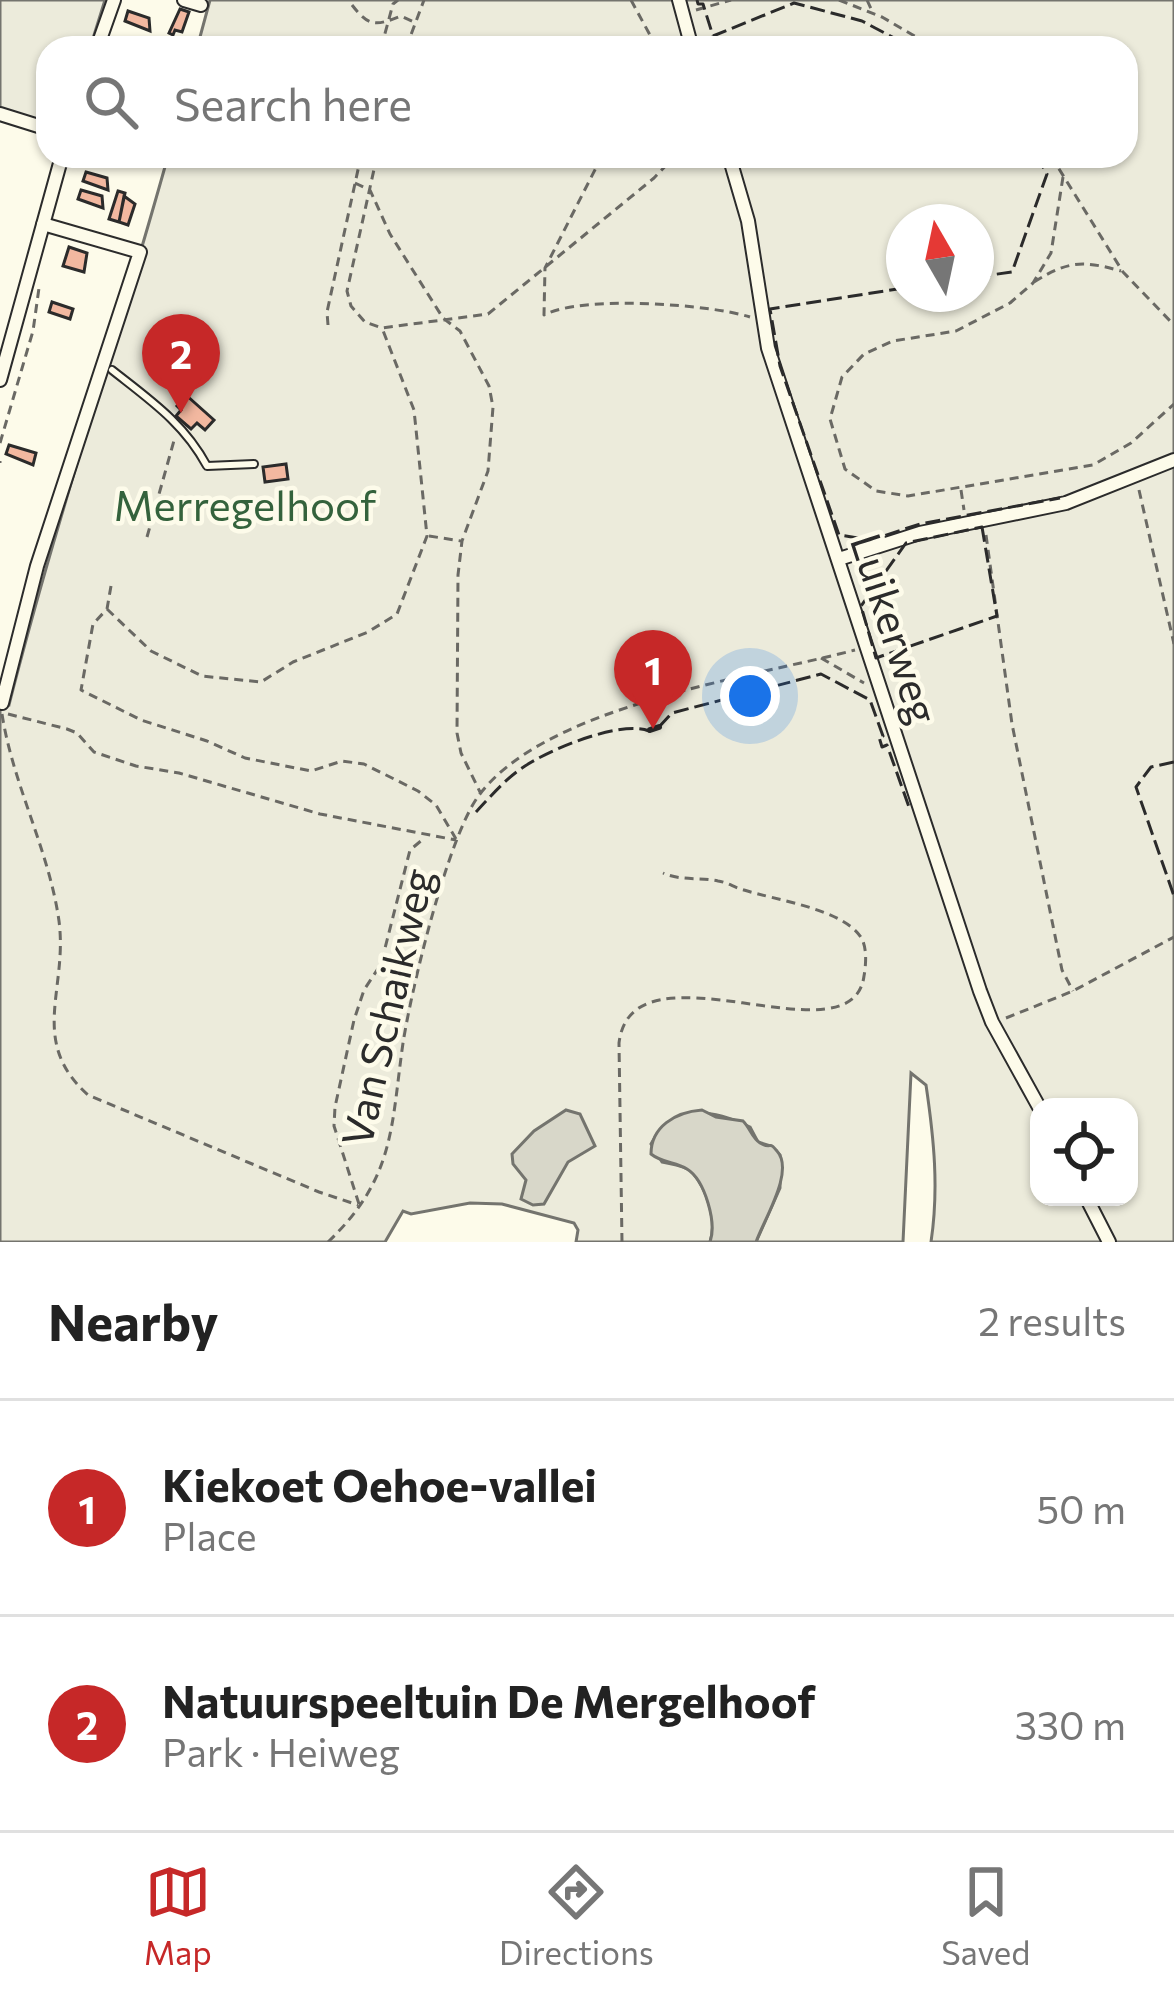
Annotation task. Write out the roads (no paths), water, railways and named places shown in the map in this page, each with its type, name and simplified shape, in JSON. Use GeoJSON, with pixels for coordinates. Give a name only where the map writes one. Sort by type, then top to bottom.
{"type":"FeatureCollection","features":[{"type":"Feature","properties":{"kind":"street"},"geometry":{"type":"LineString","coordinates":[[101,36],[114,0]]}},
{"type":"Feature","properties":{"kind":"street"},"geometry":{"type":"LineString","coordinates":[[184,0],[201,5]]}},
{"type":"Feature","properties":{"kind":"street"},"geometry":{"type":"LineString","coordinates":[[681,6],[689,36]]}},
{"type":"Feature","properties":{"kind":"street"},"geometry":{"type":"LineString","coordinates":[[0,114],[36,125]]}},
{"type":"Feature","properties":{"kind":"street"},"geometry":{"type":"LineString","coordinates":[[0,380],[59,168]]}},
{"type":"Feature","properties":{"kind":"street","name":"Luikerweg"},"geometry":{"type":"LineString","coordinates":[[732,168],[748,221],[761,320],[882,692],[992,1022],[1035,1098]]}},
{"type":"Feature","properties":{"kind":"street"},"geometry":{"type":"LineString","coordinates":[[4,708],[37,566],[109,366],[140,252],[43,224]]}},
{"type":"Feature","properties":{"kind":"street"},"geometry":{"type":"LineString","coordinates":[[839,559],[920,533],[1066,503],[1174,460]]}},
{"type":"Feature","properties":{"kind":"street"},"geometry":{"type":"LineString","coordinates":[[1091,1206],[1109,1242]]}},
{"type":"Feature","properties":{"kind":"lane"},"geometry":{"type":"LineString","coordinates":[[109,366],[179,424],[207,466],[254,464]]}},
{"type":"Feature","properties":{"kind":"place","name":"Natuurspeeltuin De Mergelhoof"},"geometry":{"type":"Point","coordinates":[181,413]}},
{"type":"Feature","properties":{"kind":"place","name":"Kiekoet Oehoe-vallei"},"geometry":{"type":"Point","coordinates":[653,729]}},
{"type":"Feature","properties":{"kind":"park label","name":"Merregelhoof"},"geometry":{"type":"Point","coordinates":[245,504]}}]}
